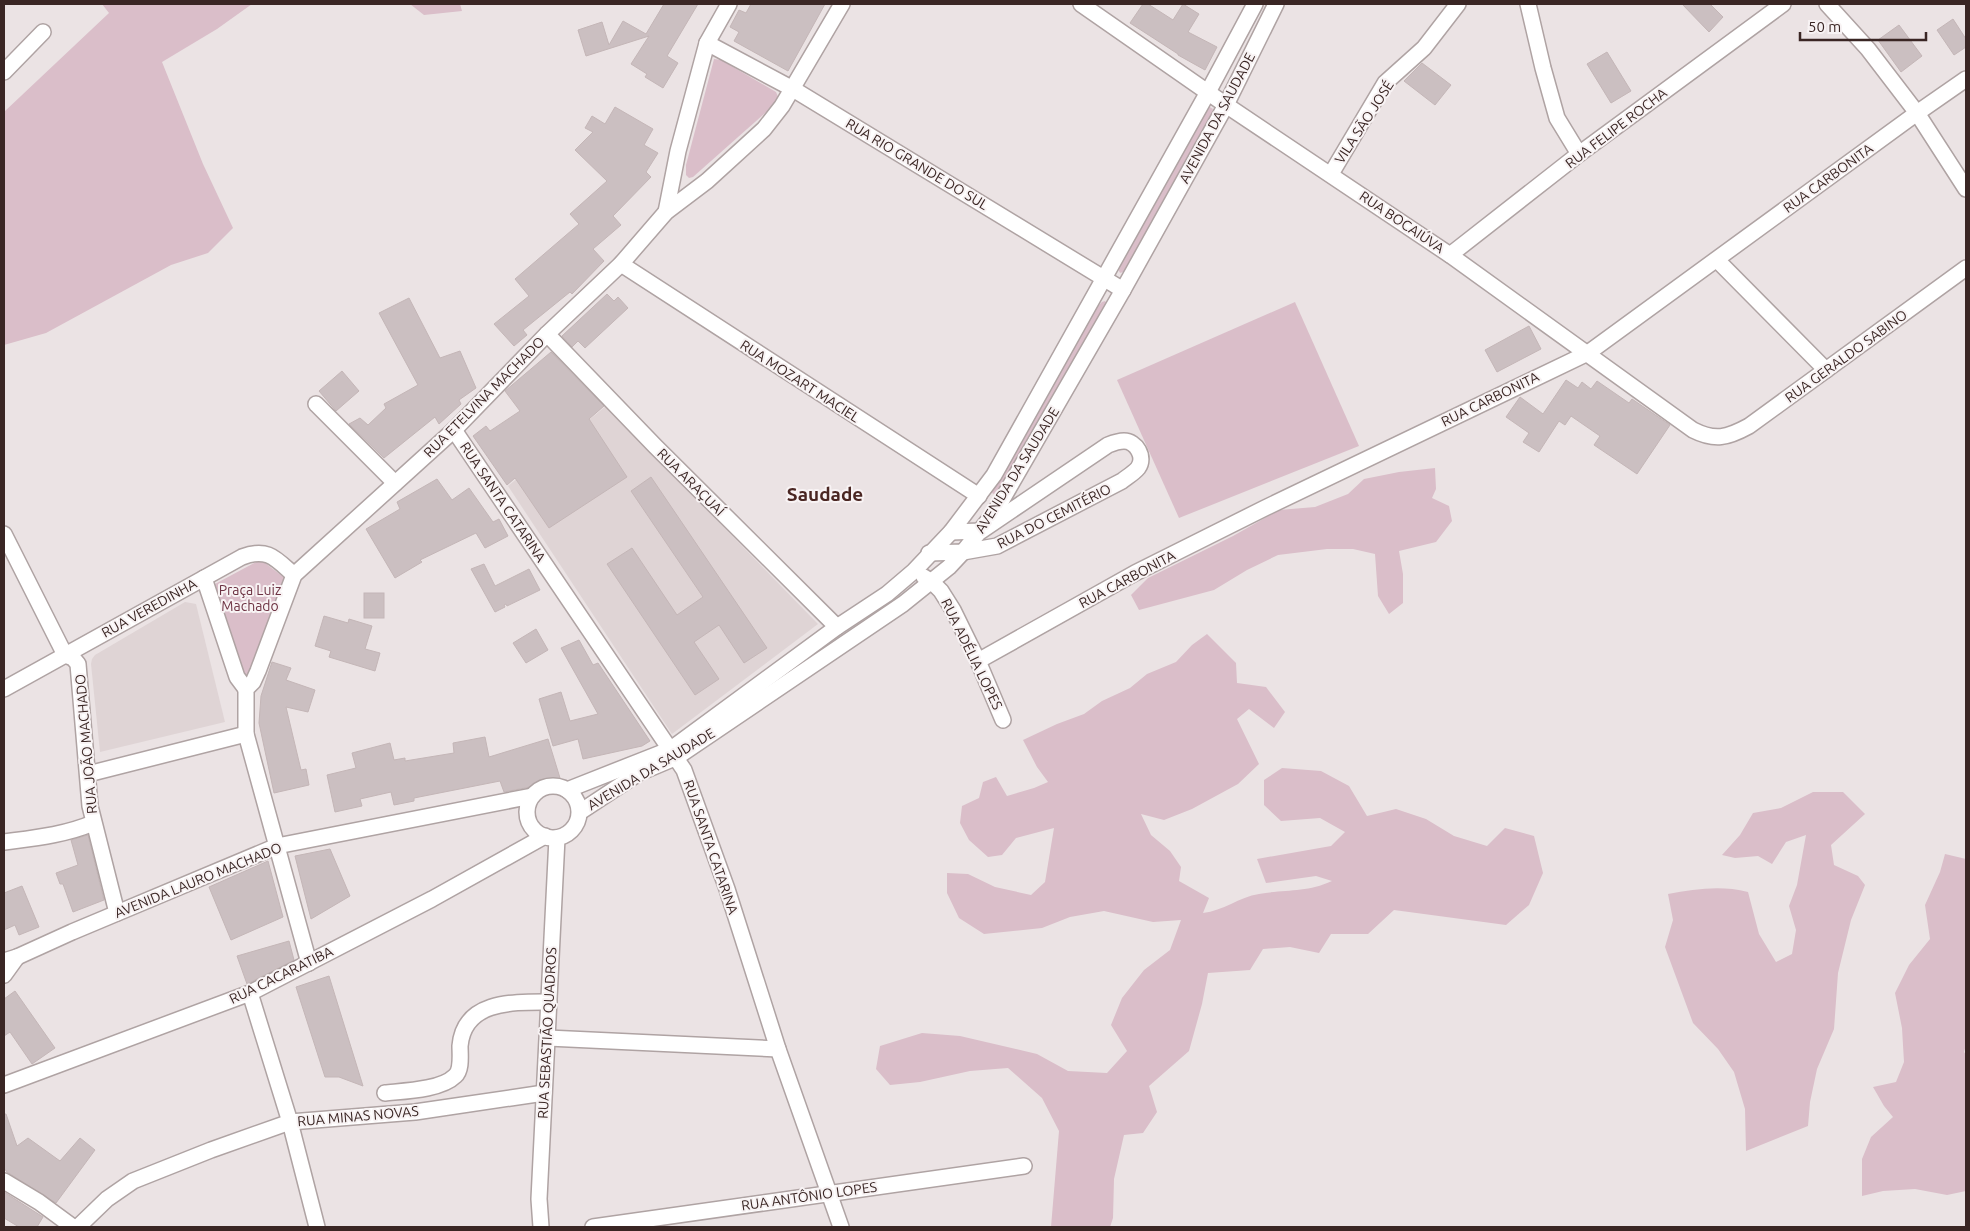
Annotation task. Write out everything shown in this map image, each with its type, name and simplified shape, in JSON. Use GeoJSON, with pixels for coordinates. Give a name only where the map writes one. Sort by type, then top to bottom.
{"type":"FeatureCollection","features":[{"type":"Feature","properties":{"kind":"street","name":"RUA ETELVINA MACHADO"},"geometry":{"type":"LineString","coordinates":[[666,212],[678,151],[707,43],[729,4]]}},
{"type":"Feature","properties":{"kind":"street","name":"RUA ETELVINA MACHADO"},"geometry":{"type":"LineString","coordinates":[[294,575],[454,430],[547,334],[621,264],[666,212],[707,181],[764,129],[793,89],[842,4]]}},
{"type":"Feature","properties":{"kind":"street","name":"RUA BOCAIÚVA"},"geometry":{"type":"LineString","coordinates":[[1081,4],[1226,105],[1450,255],[1588,352],[1693,430],[1706,436],[1722,438]]}},
{"type":"Feature","properties":{"kind":"street","name":"AVENIDA DA SAUDADE"},"geometry":{"type":"LineString","coordinates":[[567,790],[674,753],[836,627],[887,594],[914,571],[951,532],[994,474],[1208,92],[1255,4]]}},
{"type":"Feature","properties":{"kind":"street","name":"AVENIDA DA SAUDADE"},"geometry":{"type":"LineString","coordinates":[[580,812],[903,604],[932,582],[963,552],[981,531],[1015,479],[1123,290],[1226,105],[1276,4]]}},
{"type":"Feature","properties":{"kind":"street","name":"VILA SÃO JOSÉ"},"geometry":{"type":"LineString","coordinates":[[1331,174],[1385,83],[1424,48],[1458,4]]}},
{"type":"Feature","properties":{"kind":"street"},"geometry":{"type":"LineString","coordinates":[[1528,4],[1542,68],[1558,118],[1579,154]]}},
{"type":"Feature","properties":{"kind":"street","name":"RUA FELIPE ROCHA"},"geometry":{"type":"LineString","coordinates":[[1450,255],[1579,154],[1784,4]]}},
{"type":"Feature","properties":{"kind":"street"},"geometry":{"type":"LineString","coordinates":[[1827,4],[1868,49],[1917,113],[1966,189]]}},
{"type":"Feature","properties":{"kind":"street"},"geometry":{"type":"LineString","coordinates":[[4,72],[44,32]]}},
{"type":"Feature","properties":{"kind":"street","name":"RUA RIO GRANDE DO SUL"},"geometry":{"type":"LineString","coordinates":[[707,43],[793,89],[1123,290]]}},
{"type":"Feature","properties":{"kind":"street","name":"RUA CARBONITA"},"geometry":{"type":"LineString","coordinates":[[978,661],[1135,573],[1588,352],[1966,79]]}},
{"type":"Feature","properties":{"kind":"street"},"geometry":{"type":"LineString","coordinates":[[1717,260],[1826,370]]}},
{"type":"Feature","properties":{"kind":"street","name":"RUA MOZART MACIEL"},"geometry":{"type":"LineString","coordinates":[[621,264],[979,496]]}},
{"type":"Feature","properties":{"kind":"street","name":"RUA GERALDO SABINO"},"geometry":{"type":"LineString","coordinates":[[1722,438],[1735,434],[1749,426],[1966,268]]}},
{"type":"Feature","properties":{"kind":"street","name":"RUA ARAÇUAÍ"},"geometry":{"type":"LineString","coordinates":[[547,334],[655,446],[836,627]]}},
{"type":"Feature","properties":{"kind":"street"},"geometry":{"type":"LineString","coordinates":[[316,404],[395,483]]}},
{"type":"Feature","properties":{"kind":"street","name":"RUA SANTA CATARINA"},"geometry":{"type":"LineString","coordinates":[[454,430],[684,770],[727,889],[778,1049],[841,1227]]}},
{"type":"Feature","properties":{"kind":"street","name":"RUA DO CEMITÉRIO"},"geometry":{"type":"LineString","coordinates":[[930,553],[963,552],[997,546],[1122,481],[1138,468],[1141,461],[1140,452],[1134,444],[1124,441],[1108,445],[981,531]]}},
{"type":"Feature","properties":{"kind":"street"},"geometry":{"type":"LineString","coordinates":[[951,532],[981,531]]}},
{"type":"Feature","properties":{"kind":"street","name":"RUA JOÃO MACHADO"},"geometry":{"type":"LineString","coordinates":[[4,534],[65,655],[73,658],[78,664],[90,806],[117,913]]}},
{"type":"Feature","properties":{"kind":"street","name":"RUA VEREDINHA"},"geometry":{"type":"LineString","coordinates":[[4,689],[254,552],[263,553],[275,559],[294,575]]}},
{"type":"Feature","properties":{"kind":"street","name":"RUA ADÉLIA LOPES"},"geometry":{"type":"LineString","coordinates":[[914,571],[932,582],[953,610],[978,661],[1003,720]]}},
{"type":"Feature","properties":{"kind":"street"},"geometry":{"type":"LineString","coordinates":[[246,689],[258,671],[294,575]]}},
{"type":"Feature","properties":{"kind":"street"},"geometry":{"type":"LineString","coordinates":[[204,578],[236,677],[246,689],[246,734],[309,964]]}},
{"type":"Feature","properties":{"kind":"street"},"geometry":{"type":"LineString","coordinates":[[88,774],[246,734]]}},
{"type":"Feature","properties":{"kind":"street"},"geometry":{"type":"LineString","coordinates":[[555,786],[567,790],[576,799],[580,812],[578,821],[573,829],[566,835],[551,837],[536,831],[530,824],[527,814],[528,804],[532,796],[542,788],[555,786]]}},
{"type":"Feature","properties":{"kind":"street","name":"AVENIDA LAURO MACHADO"},"geometry":{"type":"LineString","coordinates":[[4,975],[10,959],[277,846],[532,796]]}},
{"type":"Feature","properties":{"kind":"street"},"geometry":{"type":"LineString","coordinates":[[4,842],[78,830],[93,823]]}},
{"type":"Feature","properties":{"kind":"street","name":"RUA CACARATIBA"},"geometry":{"type":"LineString","coordinates":[[4,1085],[250,993],[551,837]]}},
{"type":"Feature","properties":{"kind":"street","name":"RUA SEBASTIÃO QUADROS"},"geometry":{"type":"LineString","coordinates":[[541,1227],[539,1199],[548,1038],[551,837]]}},
{"type":"Feature","properties":{"kind":"street"},"geometry":{"type":"LineString","coordinates":[[250,993],[290,1122],[317,1227]]}},
{"type":"Feature","properties":{"kind":"street"},"geometry":{"type":"LineString","coordinates":[[385,1093],[424,1088],[437,1085],[455,1077],[459,1066],[463,1033],[480,1011],[503,1005],[549,1002]]}},
{"type":"Feature","properties":{"kind":"street"},"geometry":{"type":"LineString","coordinates":[[548,1038],[778,1049]]}},
{"type":"Feature","properties":{"kind":"street","name":"RUA MINAS NOVAS"},"geometry":{"type":"LineString","coordinates":[[78,1227],[107,1198],[133,1181],[211,1150],[290,1122],[415,1112],[544,1093]]}},
{"type":"Feature","properties":{"kind":"street","name":"RUA ANTÔNIO LOPES"},"geometry":{"type":"LineString","coordinates":[[593,1227],[1024,1166]]}},
{"type":"Feature","properties":{"kind":"street"},"geometry":{"type":"LineString","coordinates":[[4,1181],[39,1202],[73,1227]]}},
{"type":"Feature","properties":{"kind":"shaded area"},"geometry":{"type":"Polygon","coordinates":[[[606,406],[818,624],[672,734],[508,486],[606,406]]]}},
{"type":"Feature","properties":{"kind":"shaded area"},"geometry":{"type":"Polygon","coordinates":[[[185,602],[196,604],[225,722],[100,752],[92,659],[95,655],[185,602]]]}},
{"type":"Feature","properties":{"kind":"green space"},"geometry":{"type":"Polygon","coordinates":[[[102,4],[252,4],[217,29],[162,62],[203,164],[233,228],[208,253],[171,265],[46,333],[4,345],[4,112],[109,13],[102,4]]]}},
{"type":"Feature","properties":{"kind":"green space"},"geometry":{"type":"Polygon","coordinates":[[[410,4],[460,4],[462,11],[424,15],[410,4]]]}},
{"type":"Feature","properties":{"kind":"green space"},"geometry":{"type":"Polygon","coordinates":[[[714,59],[721,60],[776,92],[779,99],[693,177],[689,178],[686,175],[686,165],[714,59]]]}},
{"type":"Feature","properties":{"kind":"green space"},"geometry":{"type":"Polygon","coordinates":[[[1208,106],[1213,109],[1211,116],[1129,266],[1126,271],[1120,273],[1119,265],[1208,106]]]}},
{"type":"Feature","properties":{"kind":"green space"},"geometry":{"type":"Polygon","coordinates":[[[1105,301],[1107,304],[997,494],[992,493],[993,488],[1098,306],[1105,301]]]}},
{"type":"Feature","properties":{"kind":"green space"},"geometry":{"type":"Polygon","coordinates":[[[1295,302],[1359,446],[1179,518],[1117,380],[1295,302]]]}},
{"type":"Feature","properties":{"kind":"green space"},"geometry":{"type":"Polygon","coordinates":[[[1435,468],[1436,489],[1432,498],[1449,506],[1452,521],[1436,542],[1399,551],[1403,574],[1403,603],[1389,614],[1378,596],[1375,554],[1353,549],[1327,549],[1278,555],[1247,570],[1214,590],[1139,610],[1131,595],[1148,578],[1233,536],[1279,510],[1315,507],[1348,494],[1364,479],[1399,472],[1435,468]]]}},
{"type":"Feature","properties":{"kind":"green space","name":"Praça Luiz Machado"},"geometry":{"type":"Polygon","coordinates":[[[258,561],[265,563],[286,579],[247,679],[242,675],[215,584],[258,561]]]}},
{"type":"Feature","properties":{"kind":"green space"},"geometry":{"type":"Polygon","coordinates":[[[1207,634],[1236,663],[1237,683],[1266,687],[1285,712],[1274,728],[1249,709],[1237,719],[1259,764],[1238,784],[1192,809],[1164,820],[1141,814],[1151,835],[1170,851],[1181,867],[1179,881],[1209,898],[1203,913],[1217,910],[1252,896],[1269,892],[1305,889],[1332,881],[1316,876],[1266,883],[1257,859],[1331,846],[1345,832],[1320,818],[1281,821],[1264,805],[1264,780],[1282,768],[1321,771],[1349,786],[1367,816],[1396,809],[1426,819],[1454,836],[1487,846],[1505,828],[1534,836],[1543,873],[1529,905],[1506,925],[1394,910],[1368,934],[1331,934],[1319,953],[1290,947],[1263,949],[1250,970],[1208,973],[1202,1004],[1189,1051],[1149,1086],[1157,1112],[1143,1133],[1124,1135],[1114,1179],[1113,1218],[1110,1227],[1051,1227],[1059,1131],[1042,1098],[1008,1068],[970,1071],[920,1082],[890,1085],[876,1069],[880,1046],[922,1033],[960,1036],[1037,1054],[1068,1071],[1107,1073],[1127,1051],[1111,1025],[1122,998],[1144,970],[1170,950],[1181,920],[1153,922],[1104,911],[1070,917],[1042,928],[984,934],[959,918],[947,893],[947,873],[968,874],[995,887],[1031,895],[1045,882],[1054,828],[1016,838],[1002,855],[988,857],[969,840],[960,823],[962,806],[979,798],[983,782],[996,777],[1007,796],[1048,782],[1037,767],[1023,740],[1084,714],[1102,701],[1130,688],[1147,674],[1176,662],[1192,645],[1207,634]]]}},
{"type":"Feature","properties":{"kind":"green space"},"geometry":{"type":"Polygon","coordinates":[[[1813,792],[1843,792],[1865,814],[1831,845],[1834,865],[1858,876],[1865,885],[1851,920],[1838,973],[1834,1029],[1817,1069],[1810,1102],[1808,1126],[1746,1151],[1745,1109],[1734,1072],[1718,1049],[1693,1023],[1665,947],[1673,920],[1668,894],[1718,888],[1748,892],[1759,934],[1776,962],[1792,954],[1796,930],[1789,906],[1797,885],[1806,835],[1786,842],[1772,864],[1758,856],[1735,858],[1722,855],[1740,835],[1753,813],[1781,808],[1813,792]]]}},
{"type":"Feature","properties":{"kind":"green space"},"geometry":{"type":"Polygon","coordinates":[[[1945,854],[1966,859],[1966,1045],[1964,1052],[1966,1055],[1966,1191],[1947,1195],[1915,1189],[1883,1191],[1862,1196],[1862,1159],[1871,1137],[1893,1117],[1873,1087],[1896,1082],[1904,1062],[1902,1028],[1895,993],[1909,965],[1930,939],[1925,905],[1940,872],[1945,854]]]}},
{"type":"Feature","properties":{"kind":"building"},"geometry":{"type":"Polygon","coordinates":[[[664,4],[698,4],[667,56],[678,63],[663,88],[645,77],[647,74],[631,64],[649,36],[586,56],[578,30],[602,22],[609,45],[623,21],[646,34],[664,4]]]}},
{"type":"Feature","properties":{"kind":"building"},"geometry":{"type":"Polygon","coordinates":[[[751,4],[825,4],[788,71],[734,41],[739,32],[730,27],[739,10],[746,13],[751,4]]]}},
{"type":"Feature","properties":{"kind":"building"},"geometry":{"type":"Polygon","coordinates":[[[1143,4],[1148,4],[1173,20],[1183,4],[1199,14],[1188,32],[1217,47],[1205,70],[1178,55],[1130,23],[1143,4]]]}},
{"type":"Feature","properties":{"kind":"building"},"geometry":{"type":"Polygon","coordinates":[[[1682,4],[1710,4],[1723,17],[1709,32],[1682,4]]]}},
{"type":"Feature","properties":{"kind":"building"},"geometry":{"type":"Polygon","coordinates":[[[1953,19],[1966,39],[1966,47],[1954,55],[1937,30],[1953,19]]]}},
{"type":"Feature","properties":{"kind":"building"},"geometry":{"type":"Polygon","coordinates":[[[1899,25],[1922,56],[1901,72],[1878,40],[1899,25]]]}},
{"type":"Feature","properties":{"kind":"building"},"geometry":{"type":"Polygon","coordinates":[[[1607,52],[1631,91],[1611,103],[1587,64],[1607,52]]]}},
{"type":"Feature","properties":{"kind":"building"},"geometry":{"type":"Polygon","coordinates":[[[1422,63],[1451,85],[1435,105],[1404,81],[1422,63]]]}},
{"type":"Feature","properties":{"kind":"building"},"geometry":{"type":"Polygon","coordinates":[[[615,107],[653,129],[644,145],[658,153],[646,172],[651,177],[613,216],[621,225],[593,249],[604,261],[572,294],[570,292],[523,330],[527,335],[514,346],[494,324],[529,296],[515,279],[579,224],[570,214],[607,181],[575,150],[593,132],[585,128],[592,116],[605,124],[615,107]]]}},
{"type":"Feature","properties":{"kind":"building"},"geometry":{"type":"Polygon","coordinates":[[[607,294],[614,301],[618,297],[628,308],[585,348],[578,341],[572,347],[562,336],[607,294]]]}},
{"type":"Feature","properties":{"kind":"building"},"geometry":{"type":"Polygon","coordinates":[[[409,298],[440,358],[460,351],[476,388],[459,400],[461,404],[439,424],[435,417],[384,458],[349,424],[360,418],[368,425],[386,408],[384,404],[418,385],[379,313],[409,298]]]}},
{"type":"Feature","properties":{"kind":"building"},"geometry":{"type":"Polygon","coordinates":[[[1529,326],[1541,349],[1497,372],[1485,350],[1529,326]]]}},
{"type":"Feature","properties":{"kind":"building"},"geometry":{"type":"Polygon","coordinates":[[[551,352],[604,406],[589,419],[627,477],[549,528],[515,478],[507,485],[473,436],[486,426],[490,431],[520,411],[505,391],[551,352]]]}},
{"type":"Feature","properties":{"kind":"building"},"geometry":{"type":"Polygon","coordinates":[[[342,371],[359,391],[336,411],[319,391],[342,371]]]}},
{"type":"Feature","properties":{"kind":"building"},"geometry":{"type":"Polygon","coordinates":[[[1566,380],[1578,388],[1582,382],[1591,389],[1597,381],[1629,403],[1632,399],[1670,425],[1637,474],[1594,445],[1600,436],[1571,416],[1565,425],[1559,421],[1539,452],[1523,442],[1529,433],[1506,417],[1520,397],[1543,414],[1566,380]]]}},
{"type":"Feature","properties":{"kind":"building"},"geometry":{"type":"Polygon","coordinates":[[[651,477],[767,648],[744,663],[719,625],[694,642],[719,679],[695,695],[607,564],[632,548],[677,615],[703,597],[631,491],[651,477]]]}},
{"type":"Feature","properties":{"kind":"building"},"geometry":{"type":"Polygon","coordinates":[[[437,479],[452,500],[469,488],[493,522],[499,519],[508,536],[485,548],[476,533],[420,560],[422,562],[395,578],[366,529],[400,509],[397,502],[437,479]]]}},
{"type":"Feature","properties":{"kind":"building"},"geometry":{"type":"Polygon","coordinates":[[[484,564],[495,586],[529,569],[540,590],[507,606],[506,604],[504,605],[505,607],[495,612],[471,569],[484,564]]]}},
{"type":"Feature","properties":{"kind":"building"},"geometry":{"type":"Polygon","coordinates":[[[364,593],[384,593],[384,618],[364,618],[364,593]]]}},
{"type":"Feature","properties":{"kind":"building"},"geometry":{"type":"Polygon","coordinates":[[[324,616],[348,623],[349,619],[372,626],[365,649],[380,653],[375,671],[329,657],[331,651],[315,646],[324,616]]]}},
{"type":"Feature","properties":{"kind":"building"},"geometry":{"type":"Polygon","coordinates":[[[536,629],[548,650],[526,663],[513,643],[536,629]]]}},
{"type":"Feature","properties":{"kind":"building"},"geometry":{"type":"Polygon","coordinates":[[[579,640],[593,665],[598,663],[650,741],[642,746],[583,759],[578,739],[553,746],[539,699],[561,692],[570,721],[598,714],[561,648],[579,640]]]}},
{"type":"Feature","properties":{"kind":"building"},"geometry":{"type":"Polygon","coordinates":[[[272,662],[291,668],[286,680],[315,690],[308,712],[286,707],[301,770],[306,769],[309,785],[274,793],[259,723],[261,696],[272,662]]]}},
{"type":"Feature","properties":{"kind":"building"},"geometry":{"type":"Polygon","coordinates":[[[485,737],[489,757],[548,739],[560,778],[504,792],[500,781],[414,798],[414,801],[394,805],[391,792],[360,799],[362,806],[335,812],[327,775],[356,768],[352,753],[390,743],[394,760],[405,758],[405,761],[454,753],[453,743],[485,737]]]}},
{"type":"Feature","properties":{"kind":"building"},"geometry":{"type":"Polygon","coordinates":[[[88,835],[104,900],[73,912],[63,884],[60,884],[56,873],[78,865],[71,840],[88,835]]]}},
{"type":"Feature","properties":{"kind":"building"},"geometry":{"type":"Polygon","coordinates":[[[330,849],[350,896],[311,919],[295,856],[330,849]]]}},
{"type":"Feature","properties":{"kind":"building"},"geometry":{"type":"Polygon","coordinates":[[[268,861],[283,917],[231,940],[209,887],[268,861]]]}},
{"type":"Feature","properties":{"kind":"building"},"geometry":{"type":"Polygon","coordinates":[[[22,886],[39,927],[19,935],[15,925],[4,930],[4,893],[22,886]]]}},
{"type":"Feature","properties":{"kind":"building"},"geometry":{"type":"Polygon","coordinates":[[[289,941],[294,960],[247,984],[237,956],[289,941]]]}},
{"type":"Feature","properties":{"kind":"building"},"geometry":{"type":"Polygon","coordinates":[[[329,976],[363,1086],[339,1077],[325,1077],[296,987],[329,976]]]}},
{"type":"Feature","properties":{"kind":"building"},"geometry":{"type":"Polygon","coordinates":[[[15,991],[55,1048],[32,1064],[10,1032],[4,1036],[4,999],[15,991]]]}},
{"type":"Feature","properties":{"kind":"building"},"geometry":{"type":"Polygon","coordinates":[[[4,1114],[6,1114],[17,1146],[28,1138],[60,1161],[80,1138],[95,1150],[56,1203],[7,1172],[4,1168],[4,1114]]]}},
{"type":"Feature","properties":{"kind":"building"},"geometry":{"type":"Polygon","coordinates":[[[4,1192],[43,1217],[37,1227],[19,1227],[4,1218],[4,1192]]]}},
{"type":"Feature","properties":{"kind":"district","name":"Saudade"},"geometry":{"type":"Point","coordinates":[825,494]}}]}
